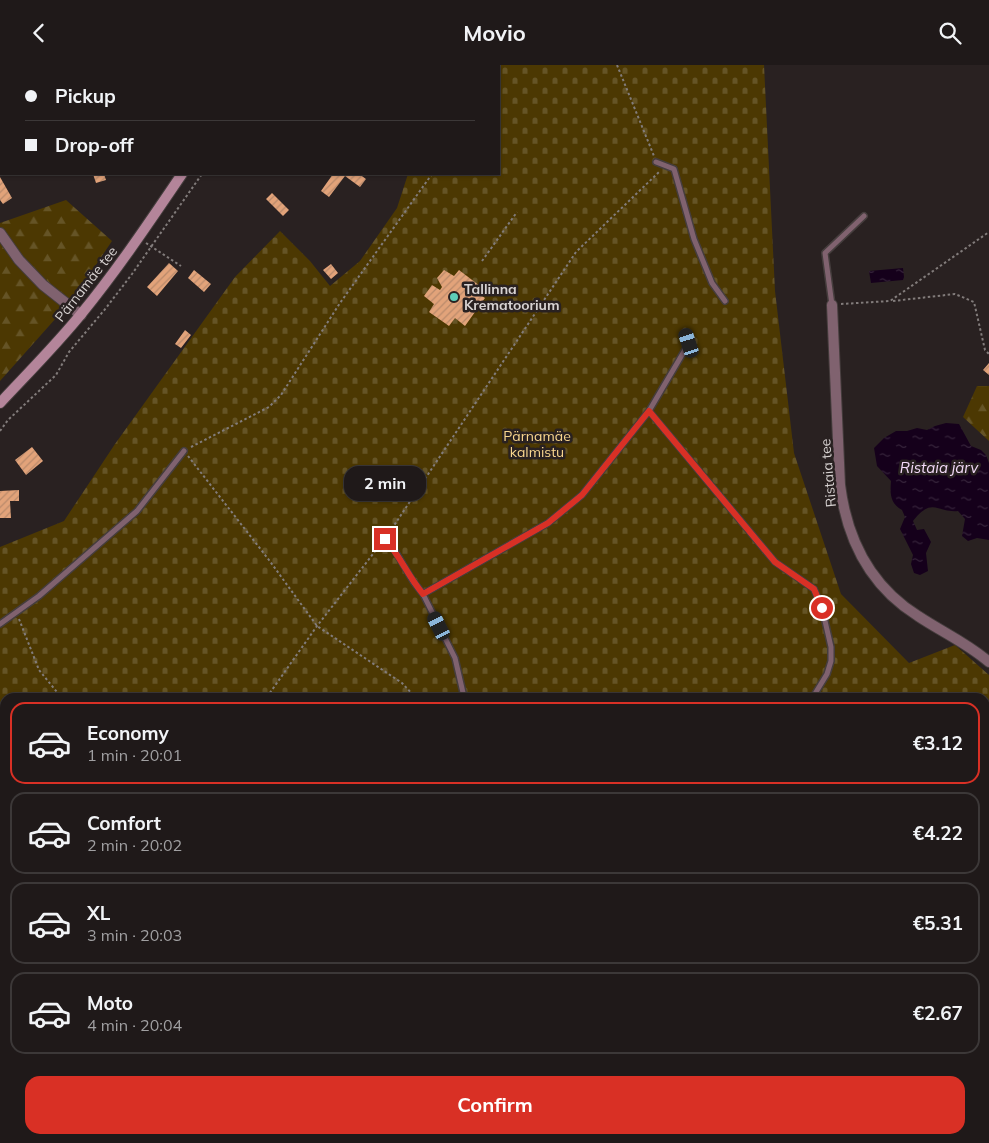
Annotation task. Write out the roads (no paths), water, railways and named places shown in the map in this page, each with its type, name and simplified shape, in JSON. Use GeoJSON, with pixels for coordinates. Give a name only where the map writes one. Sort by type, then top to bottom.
{"type":"FeatureCollection","features":[{"type":"Feature","properties":{"kind":"main road","name":"Pärnamäe tee"},"geometry":{"type":"LineString","coordinates":[[0,403],[81,315],[181,175]]}},
{"type":"Feature","properties":{"kind":"street"},"geometry":{"type":"LineString","coordinates":[[0,233],[19,260],[43,285],[81,315]]}},
{"type":"Feature","properties":{"kind":"street","name":"Ristaia tee"},"geometry":{"type":"LineString","coordinates":[[832,305],[840,485],[852,538],[870,570],[891,596],[917,616],[954,637],[989,662]]}},
{"type":"Feature","properties":{"kind":"lane"},"geometry":{"type":"LineString","coordinates":[[656,162],[674,169],[698,248],[712,283],[725,301]]}},
{"type":"Feature","properties":{"kind":"lane"},"geometry":{"type":"LineString","coordinates":[[832,305],[825,253],[864,216]]}},
{"type":"Feature","properties":{"kind":"lane"},"geometry":{"type":"LineString","coordinates":[[423,594],[548,523],[582,495],[649,411],[689,343],[685,332]]}},
{"type":"Feature","properties":{"kind":"lane"},"geometry":{"type":"LineString","coordinates":[[649,411],[775,562],[814,589],[822,608],[831,647],[831,661],[827,674],[815,693]]}},
{"type":"Feature","properties":{"kind":"lane"},"geometry":{"type":"LineString","coordinates":[[0,624],[39,596],[137,511],[184,451]]}},
{"type":"Feature","properties":{"kind":"lane"},"geometry":{"type":"LineString","coordinates":[[385,539],[395,551],[412,581],[423,594],[455,658],[463,693]]}},
{"type":"Feature","properties":{"kind":"water"},"geometry":{"type":"Polygon","coordinates":[[[903,268],[903,280],[871,283],[869,271],[903,268]]]}},
{"type":"Feature","properties":{"kind":"water","name":"Ristaia järv"},"geometry":{"type":"Polygon","coordinates":[[[946,423],[959,424],[971,446],[981,450],[986,455],[989,463],[989,540],[977,538],[968,541],[962,536],[965,519],[958,511],[935,507],[925,509],[913,521],[917,530],[924,529],[931,542],[926,553],[928,571],[920,575],[914,573],[911,564],[913,555],[900,529],[905,517],[902,510],[893,501],[891,481],[877,466],[874,448],[884,438],[896,431],[907,431],[917,428],[927,430],[946,423]]]}},
{"type":"Feature","properties":{"kind":"place","name":"Tallinna Krematoorium"},"geometry":{"type":"Point","coordinates":[454,297]}},
{"type":"Feature","properties":{"kind":"park label","name":"Pärnamäe kalmistu"},"geometry":{"type":"Point","coordinates":[537,444]}}]}
